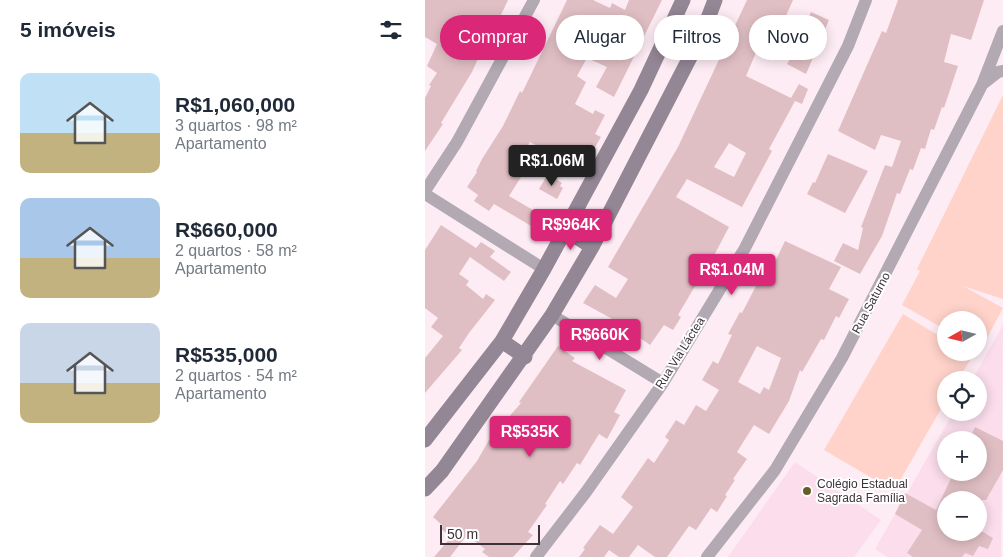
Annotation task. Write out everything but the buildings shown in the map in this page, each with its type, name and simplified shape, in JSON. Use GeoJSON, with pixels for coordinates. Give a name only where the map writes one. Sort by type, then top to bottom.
{"type":"FeatureCollection","features":[{"type":"Feature","properties":{"kind":"street"},"geometry":{"type":"LineString","coordinates":[[534,0],[457,142],[425,192],[544,269]]}},
{"type":"Feature","properties":{"kind":"street"},"geometry":{"type":"LineString","coordinates":[[678,15],[683,0]]}},
{"type":"Feature","properties":{"kind":"street"},"geometry":{"type":"LineString","coordinates":[[709,15],[715,0]]}},
{"type":"Feature","properties":{"kind":"street","name":"Rua Via Láctea"},"geometry":{"type":"LineString","coordinates":[[536,557],[586,492],[663,383],[745,248],[848,46],[866,0]]}},
{"type":"Feature","properties":{"kind":"street","name":"Rua Saturno"},"geometry":{"type":"LineString","coordinates":[[707,557],[775,470],[842,358],[982,85],[1003,30]]}},
{"type":"Feature","properties":{"kind":"street"},"geometry":{"type":"LineString","coordinates":[[425,440],[502,340],[566,230],[656,60]]}},
{"type":"Feature","properties":{"kind":"street"},"geometry":{"type":"LineString","coordinates":[[425,489],[442,471],[525,357],[553,315],[592,247],[689,60]]}},
{"type":"Feature","properties":{"kind":"street"},"geometry":{"type":"LineString","coordinates":[[982,85],[998,72],[1003,71]]}},
{"type":"Feature","properties":{"kind":"street"},"geometry":{"type":"LineString","coordinates":[[566,230],[592,247]]}},
{"type":"Feature","properties":{"kind":"street"},"geometry":{"type":"LineString","coordinates":[[553,315],[663,383]]}},
{"type":"Feature","properties":{"kind":"street"},"geometry":{"type":"LineString","coordinates":[[502,340],[525,357]]}},
{"type":"Feature","properties":{"kind":"shaded area"},"geometry":{"type":"Polygon","coordinates":[[[1003,95],[1003,299],[963,286],[1003,308],[987,338],[987,311],[937,311],[937,325],[902,305],[920,271],[917,269],[1003,95]]]}},
{"type":"Feature","properties":{"kind":"shaded area"},"geometry":{"type":"Polygon","coordinates":[[[903,314],[937,335],[937,361],[969,361],[963,371],[937,371],[937,416],[894,491],[824,450],[903,314]]]}},
{"type":"Feature","properties":{"kind":"shaded area"},"geometry":{"type":"Polygon","coordinates":[[[1003,325],[1001,557],[887,557],[875,549],[937,441],[937,481],[987,481],[987,431],[943,431],[948,421],[987,421],[987,371],[977,371],[983,361],[987,361],[987,353],[1003,325]]]}},
{"type":"Feature","properties":{"kind":"shaded area","name":"Colégio Estadual Sagrada Família"},"geometry":{"type":"Polygon","coordinates":[[[795,462],[881,520],[854,557],[728,557],[795,462]]]}},
{"type":"Feature","properties":{"kind":"place","name":"Colégio Estadual Sagrada Família"},"geometry":{"type":"Point","coordinates":[807,491]}}]}
